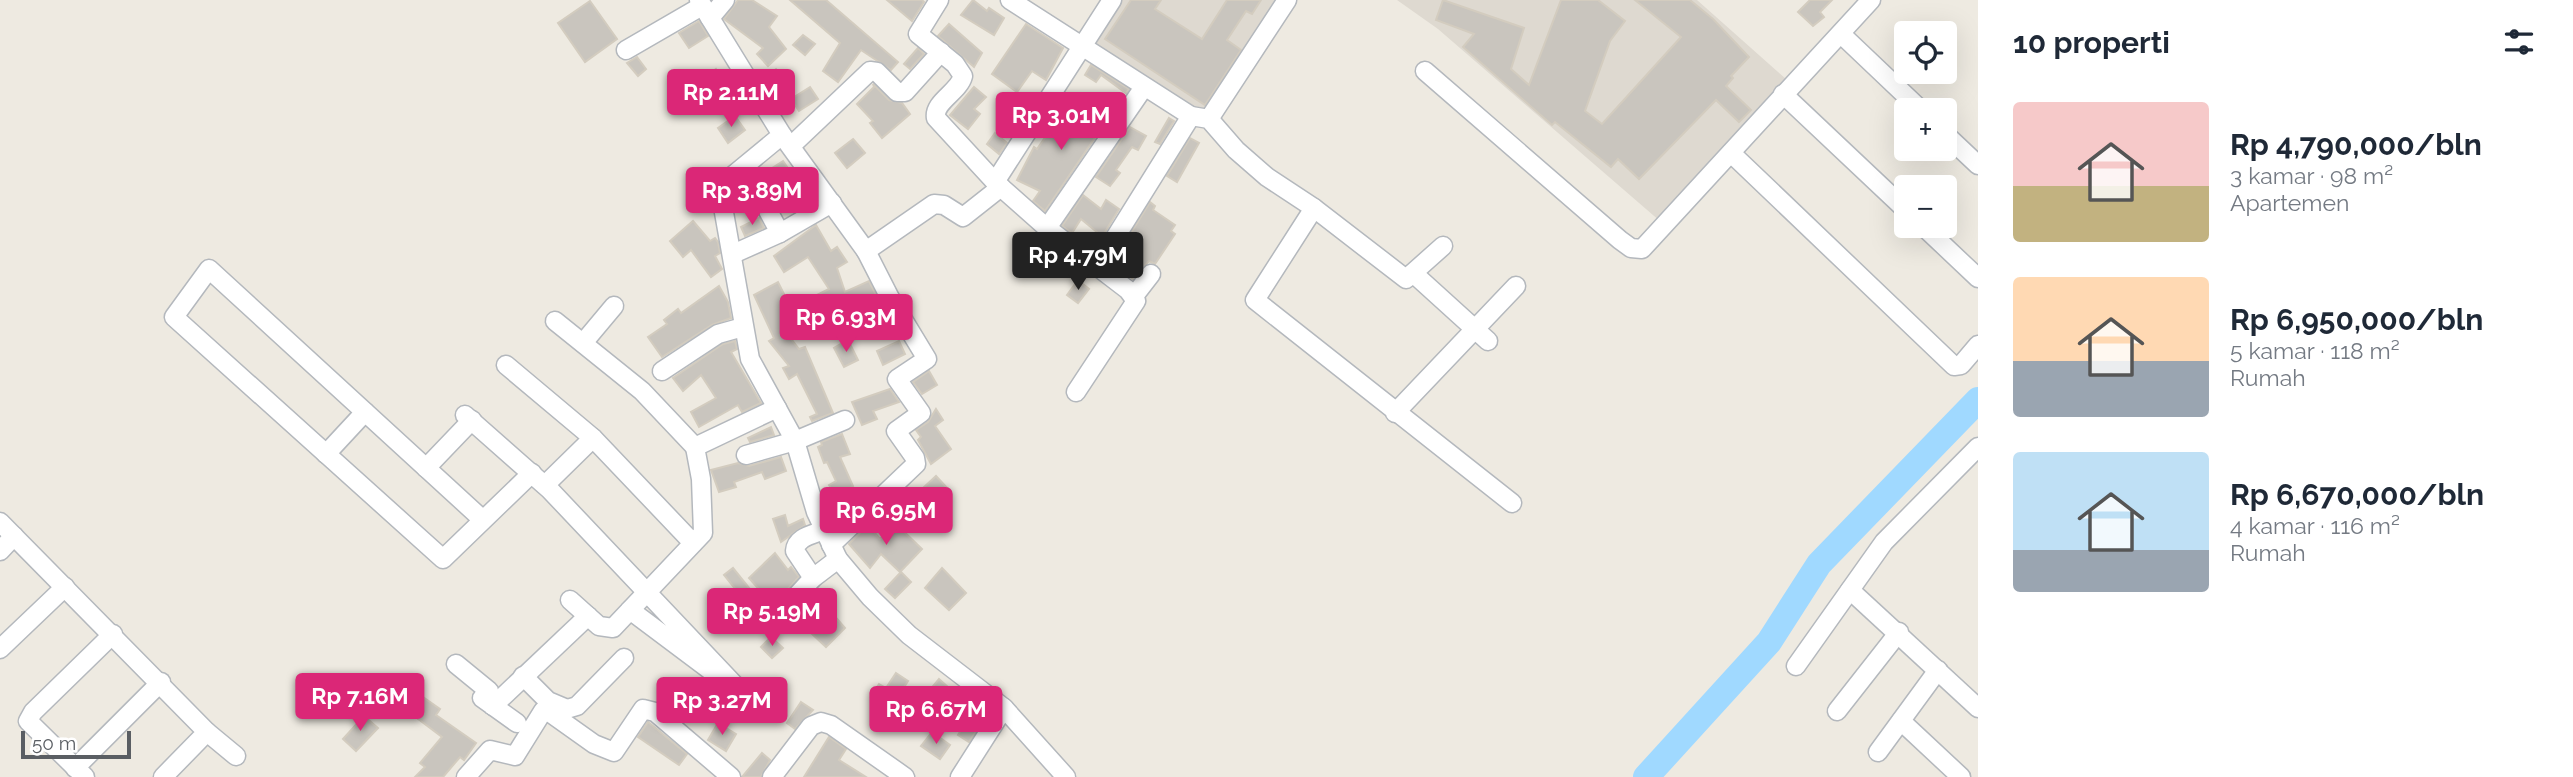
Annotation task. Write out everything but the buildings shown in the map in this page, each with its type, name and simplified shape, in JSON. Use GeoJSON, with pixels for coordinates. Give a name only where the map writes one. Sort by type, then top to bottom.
{"type":"FeatureCollection","features":[{"type":"Feature","properties":{"kind":"street"},"geometry":{"type":"LineString","coordinates":[[626,50],[704,8],[725,0]]}},
{"type":"Feature","properties":{"kind":"street"},"geometry":{"type":"LineString","coordinates":[[939,0],[917,32],[961,70],[962,76],[958,86],[938,108],[936,118],[998,185],[1046,228],[1098,265],[1134,296]]}},
{"type":"Feature","properties":{"kind":"street"},"geometry":{"type":"LineString","coordinates":[[1010,0],[1191,116],[1209,119],[1236,150],[1267,177],[1314,208],[1406,279],[1443,246]]}},
{"type":"Feature","properties":{"kind":"street"},"geometry":{"type":"LineString","coordinates":[[866,251],[934,204],[944,205],[963,217],[998,185],[1081,46],[1112,0]]}},
{"type":"Feature","properties":{"kind":"street"},"geometry":{"type":"LineString","coordinates":[[1209,119],[1287,0]]}},
{"type":"Feature","properties":{"kind":"street"},"geometry":{"type":"LineString","coordinates":[[1425,71],[1631,248],[1646,246],[1871,0]]}},
{"type":"Feature","properties":{"kind":"street"},"geometry":{"type":"LineString","coordinates":[[704,8],[787,140],[866,251],[890,298],[927,359],[897,379],[921,414],[896,431],[915,458],[916,464],[831,545],[813,578],[774,620]]}},
{"type":"Feature","properties":{"kind":"street"},"geometry":{"type":"LineString","coordinates":[[1841,34],[1908,98]]}},
{"type":"Feature","properties":{"kind":"street"},"geometry":{"type":"LineString","coordinates":[[941,52],[905,92],[897,92],[877,72],[870,71],[787,140],[725,182],[720,190],[750,359],[795,441],[831,545],[870,597],[909,635],[1004,708],[1059,774]]}},
{"type":"Feature","properties":{"kind":"street"},"geometry":{"type":"LineString","coordinates":[[1046,228],[1144,87]]}},
{"type":"Feature","properties":{"kind":"street"},"geometry":{"type":"LineString","coordinates":[[1783,94],[1894,198]]}},
{"type":"Feature","properties":{"kind":"street"},"geometry":{"type":"LineString","coordinates":[[1098,265],[1191,116]]}},
{"type":"Feature","properties":{"kind":"street"},"geometry":{"type":"LineString","coordinates":[[1957,145],[1978,165]]}},
{"type":"Feature","properties":{"kind":"street"},"geometry":{"type":"LineString","coordinates":[[1731,153],[1954,366],[1961,365],[1978,345]]}},
{"type":"Feature","properties":{"kind":"street"},"geometry":{"type":"LineString","coordinates":[[745,168],[780,233]]}},
{"type":"Feature","properties":{"kind":"street"},"geometry":{"type":"LineString","coordinates":[[733,254],[780,233],[832,203]]}},
{"type":"Feature","properties":{"kind":"street"},"geometry":{"type":"LineString","coordinates":[[1314,208],[1255,300],[1512,503]]}},
{"type":"Feature","properties":{"kind":"street"},"geometry":{"type":"LineString","coordinates":[[1936,238],[1978,278]]}},
{"type":"Feature","properties":{"kind":"street"},"geometry":{"type":"LineString","coordinates":[[483,520],[209,269],[174,317],[443,559],[483,520],[593,438]]}},
{"type":"Feature","properties":{"kind":"street"},"geometry":{"type":"LineString","coordinates":[[1413,273],[1481,335]]}},
{"type":"Feature","properties":{"kind":"street"},"geometry":{"type":"LineString","coordinates":[[1076,392],[1135,306],[1134,296],[1151,274]]}},
{"type":"Feature","properties":{"kind":"street"},"geometry":{"type":"LineString","coordinates":[[1395,413],[1481,335],[1516,286]]}},
{"type":"Feature","properties":{"kind":"street"},"geometry":{"type":"LineString","coordinates":[[583,343],[614,306]]}},
{"type":"Feature","properties":{"kind":"street"},"geometry":{"type":"LineString","coordinates":[[555,321],[642,391],[695,447],[701,479],[703,533],[630,610],[608,629],[570,600]]}},
{"type":"Feature","properties":{"kind":"street"},"geometry":{"type":"LineString","coordinates":[[662,371],[718,334],[743,327]]}},
{"type":"Feature","properties":{"kind":"street"},"geometry":{"type":"LineString","coordinates":[[506,365],[593,438],[693,543]]}},
{"type":"Feature","properties":{"kind":"street"},"geometry":{"type":"LineString","coordinates":[[695,447],[777,408]]}},
{"type":"Feature","properties":{"kind":"street"},"geometry":{"type":"LineString","coordinates":[[326,454],[365,412]]}},
{"type":"Feature","properties":{"kind":"street"},"geometry":{"type":"LineString","coordinates":[[426,468],[468,418],[538,479],[746,697],[630,610]]}},
{"type":"Feature","properties":{"kind":"street"},"geometry":{"type":"LineString","coordinates":[[746,455],[795,441],[845,420]]}},
{"type":"Feature","properties":{"kind":"street"},"geometry":{"type":"LineString","coordinates":[[1796,666],[1884,542],[1978,447]]}},
{"type":"Feature","properties":{"kind":"street"},"geometry":{"type":"LineString","coordinates":[[0,522],[207,732],[236,756]]}},
{"type":"Feature","properties":{"kind":"street"},"geometry":{"type":"LineString","coordinates":[[0,551],[14,537]]}},
{"type":"Feature","properties":{"kind":"street"},"geometry":{"type":"LineString","coordinates":[[813,578],[795,551],[795,546],[799,540],[831,545]]}},
{"type":"Feature","properties":{"kind":"street"},"geometry":{"type":"LineString","coordinates":[[0,649],[65,587]]}},
{"type":"Feature","properties":{"kind":"street"},"geometry":{"type":"LineString","coordinates":[[1850,590],[1899,632],[1978,708]]}},
{"type":"Feature","properties":{"kind":"street"},"geometry":{"type":"LineString","coordinates":[[494,699],[588,616]]}},
{"type":"Feature","properties":{"kind":"street"},"geometry":{"type":"LineString","coordinates":[[1837,711],[1899,632]]}},
{"type":"Feature","properties":{"kind":"street"},"geometry":{"type":"LineString","coordinates":[[113,634],[30,715],[29,721],[80,772],[160,682]]}},
{"type":"Feature","properties":{"kind":"street"},"geometry":{"type":"LineString","coordinates":[[523,676],[548,701],[567,709],[577,706],[624,658]]}},
{"type":"Feature","properties":{"kind":"street"},"geometry":{"type":"LineString","coordinates":[[456,664],[517,723]]}},
{"type":"Feature","properties":{"kind":"street"},"geometry":{"type":"LineString","coordinates":[[1878,752],[1938,670]]}},
{"type":"Feature","properties":{"kind":"street"},"geometry":{"type":"LineString","coordinates":[[960,777],[1004,708]]}},
{"type":"Feature","properties":{"kind":"street"},"geometry":{"type":"LineString","coordinates":[[466,777],[490,750],[515,756],[543,711],[549,712],[594,744],[614,752],[643,709],[655,712],[732,777]]}},
{"type":"Feature","properties":{"kind":"street"},"geometry":{"type":"LineString","coordinates":[[1901,721],[1961,777]]}},
{"type":"Feature","properties":{"kind":"street"},"geometry":{"type":"LineString","coordinates":[[772,777],[811,726],[821,722],[831,725],[905,777]]}},
{"type":"Feature","properties":{"kind":"street"},"geometry":{"type":"LineString","coordinates":[[163,777],[207,732]]}},
{"type":"Feature","properties":{"kind":"shaded area"},"geometry":{"type":"Polygon","coordinates":[[[1120,0],[1279,0],[1206,114],[1090,44],[1120,0]]]}},
{"type":"Feature","properties":{"kind":"shaded area"},"geometry":{"type":"Polygon","coordinates":[[[1397,0],[1697,0],[1786,79],[1661,222],[1438,29],[1397,0]]]}},
{"type":"Feature","properties":{"kind":"waterway"},"geometry":{"type":"LineString","coordinates":[[1646,777],[1769,642],[1819,564],[1978,400]]}}]}
